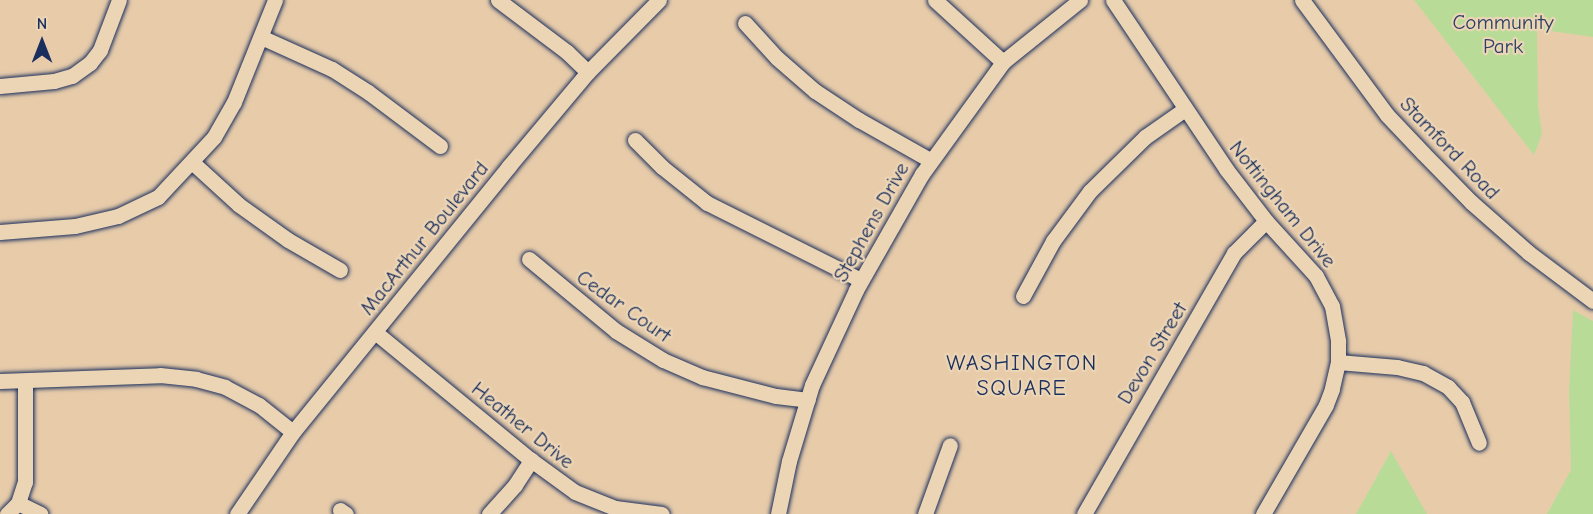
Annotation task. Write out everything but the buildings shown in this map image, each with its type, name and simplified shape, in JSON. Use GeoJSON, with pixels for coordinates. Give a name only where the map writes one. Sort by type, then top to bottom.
{"type":"FeatureCollection","features":[{"type":"Feature","properties":{"kind":"street"},"geometry":{"type":"LineString","coordinates":[[0,86],[54,81],[72,76],[90,63],[100,50],[119,0]]}},
{"type":"Feature","properties":{"kind":"street"},"geometry":{"type":"LineString","coordinates":[[0,232],[75,226],[118,216],[158,197],[193,163],[214,137],[234,102],[275,0]]}},
{"type":"Feature","properties":{"kind":"street"},"geometry":{"type":"LineString","coordinates":[[498,0],[567,52],[588,72]]}},
{"type":"Feature","properties":{"kind":"street","name":"MacArthur Boulevard"},"geometry":{"type":"LineString","coordinates":[[237,514],[258,480],[293,432],[588,72],[659,0]]}},
{"type":"Feature","properties":{"kind":"street"},"geometry":{"type":"LineString","coordinates":[[935,0],[1003,62]]}},
{"type":"Feature","properties":{"kind":"street","name":"Stephens Drive"},"geometry":{"type":"LineString","coordinates":[[778,514],[789,461],[825,355],[861,280],[930,160],[1003,62],[1080,0]]}},
{"type":"Feature","properties":{"kind":"street","name":"Nottingham Drive"},"geometry":{"type":"LineString","coordinates":[[1113,0],[1185,109],[1266,221],[1308,265],[1326,293],[1337,330],[1338,362],[1326,405],[1263,514]]}},
{"type":"Feature","properties":{"kind":"street","name":"Stamford Road"},"geometry":{"type":"LineString","coordinates":[[1302,0],[1387,115],[1423,153],[1471,202],[1504,231],[1593,301]]}},
{"type":"Feature","properties":{"kind":"street"},"geometry":{"type":"LineString","coordinates":[[745,23],[777,58],[815,91],[858,120],[930,160]]}},
{"type":"Feature","properties":{"kind":"street"},"geometry":{"type":"LineString","coordinates":[[261,37],[311,58],[350,80],[440,146]]}},
{"type":"Feature","properties":{"kind":"street"},"geometry":{"type":"LineString","coordinates":[[1023,296],[1053,241],[1090,191],[1144,137],[1185,109]]}},
{"type":"Feature","properties":{"kind":"street"},"geometry":{"type":"LineString","coordinates":[[635,140],[662,167],[707,203],[861,280]]}},
{"type":"Feature","properties":{"kind":"street"},"geometry":{"type":"LineString","coordinates":[[193,163],[239,205],[288,240],[340,270]]}},
{"type":"Feature","properties":{"kind":"street","name":"Devon Street"},"geometry":{"type":"LineString","coordinates":[[1084,514],[1234,253],[1266,221]]}},
{"type":"Feature","properties":{"kind":"street","name":"Cedar Court"},"geometry":{"type":"LineString","coordinates":[[529,260],[616,331],[663,360],[713,380],[776,396],[808,400]]}},
{"type":"Feature","properties":{"kind":"street","name":"Heather Drive"},"geometry":{"type":"LineString","coordinates":[[375,332],[560,483],[592,501],[615,508],[662,514]]}},
{"type":"Feature","properties":{"kind":"street"},"geometry":{"type":"LineString","coordinates":[[1338,362],[1397,367],[1423,373],[1448,387],[1462,402],[1479,443]]}},
{"type":"Feature","properties":{"kind":"street"},"geometry":{"type":"LineString","coordinates":[[0,381],[160,375],[196,379],[225,387],[259,405],[293,432]]}},
{"type":"Feature","properties":{"kind":"street"},"geometry":{"type":"LineString","coordinates":[[7,514],[18,503],[25,482],[27,450],[25,381]]}},
{"type":"Feature","properties":{"kind":"street"},"geometry":{"type":"LineString","coordinates":[[925,514],[950,445]]}},
{"type":"Feature","properties":{"kind":"street"},"geometry":{"type":"LineString","coordinates":[[489,514],[515,485],[531,460]]}},
{"type":"Feature","properties":{"kind":"street"},"geometry":{"type":"LineString","coordinates":[[18,503],[40,514]]}},
{"type":"Feature","properties":{"kind":"green space","name":"Community Park"},"geometry":{"type":"Polygon","coordinates":[[[1414,0],[1593,0],[1593,37],[1537,29],[1538,105],[1542,134],[1534,155],[1414,0]]]}},
{"type":"Feature","properties":{"kind":"green space"},"geometry":{"type":"Polygon","coordinates":[[[1573,310],[1593,321],[1593,514],[1547,514],[1571,470],[1569,391],[1573,310]]]}},
{"type":"Feature","properties":{"kind":"green space"},"geometry":{"type":"Polygon","coordinates":[[[1391,451],[1427,514],[1356,514],[1391,451]]]}},
{"type":"Feature","properties":{"kind":"district","name":"WASHINGTON SQUARE"},"geometry":{"type":"Point","coordinates":[1022,376]}}]}
